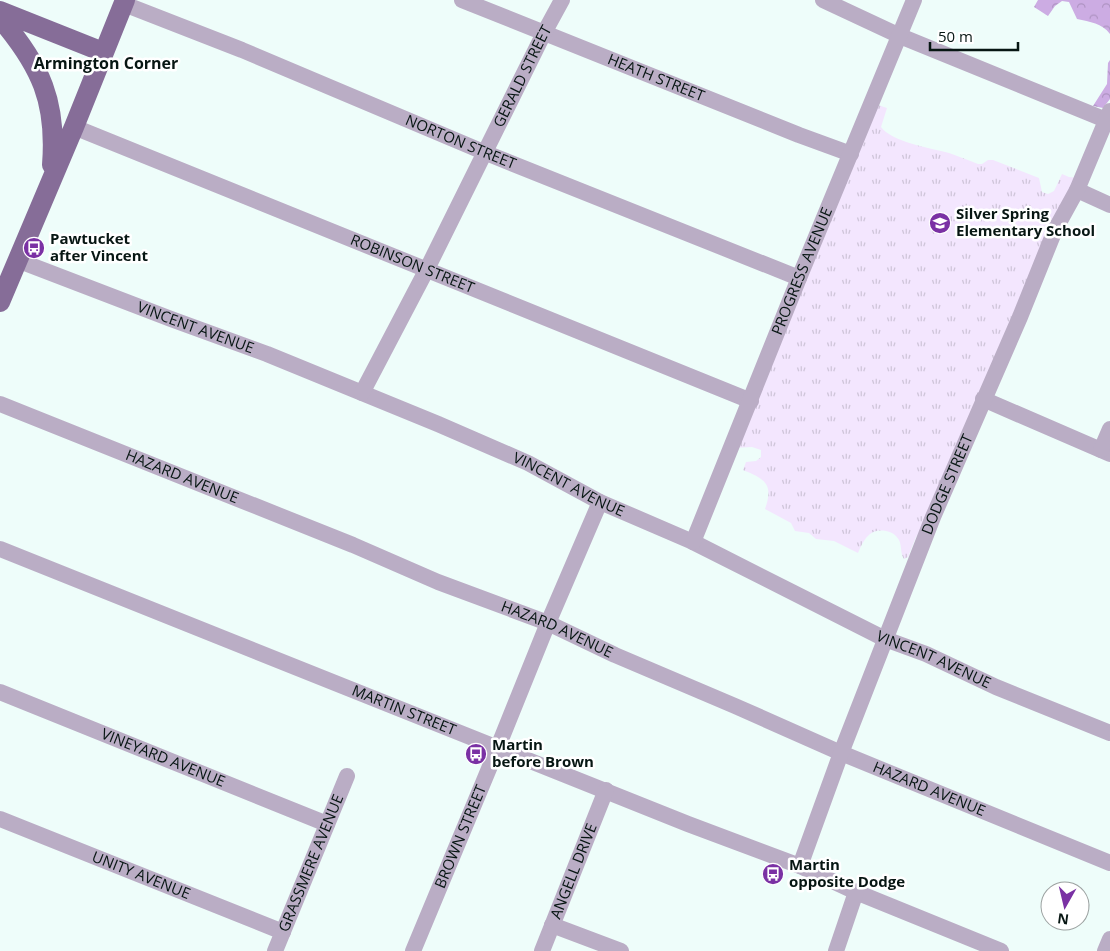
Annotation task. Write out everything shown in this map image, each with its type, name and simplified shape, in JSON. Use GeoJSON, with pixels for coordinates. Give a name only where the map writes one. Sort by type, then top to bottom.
{"type":"FeatureCollection","features":[{"type":"Feature","properties":{"kind":"main road"},"geometry":{"type":"LineString","coordinates":[[0,302],[74,127],[124,2]]}},
{"type":"Feature","properties":{"kind":"main road"},"geometry":{"type":"LineString","coordinates":[[0,11],[103,52]]}},
{"type":"Feature","properties":{"kind":"main road"},"geometry":{"type":"LineString","coordinates":[[0,18],[29,56],[44,85],[50,103],[53,142],[51,180]]}},
{"type":"Feature","properties":{"kind":"street","name":"HEATH STREET"},"geometry":{"type":"LineString","coordinates":[[462,0],[851,154]]}},
{"type":"Feature","properties":{"kind":"street","name":"GERALD STREET"},"geometry":{"type":"LineString","coordinates":[[362,393],[427,269],[562,0]]}},
{"type":"Feature","properties":{"kind":"street"},"geometry":{"type":"LineString","coordinates":[[823,0],[900,36],[1108,116]]}},
{"type":"Feature","properties":{"kind":"street","name":"PROGRESS AVENUE"},"geometry":{"type":"LineString","coordinates":[[693,542],[799,278],[914,0]]}},
{"type":"Feature","properties":{"kind":"street","name":"NORTON STREET"},"geometry":{"type":"LineString","coordinates":[[124,2],[486,153],[799,278]]}},
{"type":"Feature","properties":{"kind":"street","name":"DODGE STREET"},"geometry":{"type":"LineString","coordinates":[[800,866],[841,753],[933,516],[982,399],[1020,317],[1055,230],[1076,190],[1108,116]]}},
{"type":"Feature","properties":{"kind":"street","name":"ROBINSON STREET"},"geometry":{"type":"LineString","coordinates":[[74,127],[751,401]]}},
{"type":"Feature","properties":{"kind":"street"},"geometry":{"type":"LineString","coordinates":[[1076,190],[1110,205]]}},
{"type":"Feature","properties":{"kind":"street","name":"VINCENT AVENUE"},"geometry":{"type":"LineString","coordinates":[[17,260],[267,354],[528,463],[600,502],[693,542],[885,639],[926,654],[996,687],[1110,733]]}},
{"type":"Feature","properties":{"kind":"street"},"geometry":{"type":"LineString","coordinates":[[982,399],[1106,452],[1110,429]]}},
{"type":"Feature","properties":{"kind":"street","name":"HAZARD AVENUE"},"geometry":{"type":"LineString","coordinates":[[0,404],[353,545],[438,582],[548,623],[623,659],[841,753],[1110,863]]}},
{"type":"Feature","properties":{"kind":"street","name":"BROWN STREET"},"geometry":{"type":"LineString","coordinates":[[413,951],[600,502]]}},
{"type":"Feature","properties":{"kind":"street","name":"MARTIN STREET"},"geometry":{"type":"LineString","coordinates":[[0,549],[688,824],[800,866],[856,892],[1001,951]]}},
{"type":"Feature","properties":{"kind":"street","name":"VINEYARD AVENUE"},"geometry":{"type":"LineString","coordinates":[[0,692],[327,824]]}},
{"type":"Feature","properties":{"kind":"street","name":"GRASSMERE AVENUE"},"geometry":{"type":"LineString","coordinates":[[275,951],[347,776]]}},
{"type":"Feature","properties":{"kind":"street","name":"ANGELL DRIVE"},"geometry":{"type":"LineString","coordinates":[[542,951],[606,790]]}},
{"type":"Feature","properties":{"kind":"street","name":"UNITY AVENUE"},"geometry":{"type":"LineString","coordinates":[[0,819],[283,932]]}},
{"type":"Feature","properties":{"kind":"street"},"geometry":{"type":"LineString","coordinates":[[836,951],[856,892]]}},
{"type":"Feature","properties":{"kind":"street"},"geometry":{"type":"LineString","coordinates":[[552,925],[621,951]]}},
{"type":"Feature","properties":{"kind":"street"},"geometry":{"type":"LineString","coordinates":[[1105,951],[1110,939]]}},
{"type":"Feature","properties":{"kind":"green space"},"geometry":{"type":"Polygon","coordinates":[[[1038,0],[1110,0],[1110,34],[1099,25],[1077,19],[1069,2],[1062,1],[1055,6],[1048,16],[1034,7],[1038,0]]]}},
{"type":"Feature","properties":{"kind":"green space"},"geometry":{"type":"Polygon","coordinates":[[[1110,60],[1110,99],[1103,108],[1093,106],[1107,84],[1108,63],[1110,60]]]}},
{"type":"Feature","properties":{"kind":"green space","name":"Silver Spring Elementary School"},"geometry":{"type":"Polygon","coordinates":[[[872,103],[887,108],[881,127],[894,137],[912,144],[949,153],[978,164],[993,160],[1039,178],[1042,192],[1048,194],[1054,191],[1062,174],[1078,178],[920,531],[908,557],[904,559],[899,540],[888,531],[872,533],[865,539],[858,553],[834,541],[816,539],[809,533],[795,531],[791,523],[765,509],[768,501],[766,483],[757,476],[743,470],[746,462],[756,461],[761,457],[761,450],[752,447],[733,448],[872,103]]]}},
{"type":"Feature","properties":{"kind":"place","name":"Silver Spring Elementary School"},"geometry":{"type":"Point","coordinates":[940,223]}},
{"type":"Feature","properties":{"kind":"place","name":"Pawtucket after Vincent"},"geometry":{"type":"Point","coordinates":[34,248]}},
{"type":"Feature","properties":{"kind":"place","name":"Martin before Brown"},"geometry":{"type":"Point","coordinates":[476,754]}},
{"type":"Feature","properties":{"kind":"place","name":"Martin opposite Dodge"},"geometry":{"type":"Point","coordinates":[773,874]}},
{"type":"Feature","properties":{"kind":"district","name":"Armington Corner"},"geometry":{"type":"Point","coordinates":[106,63]}}]}
